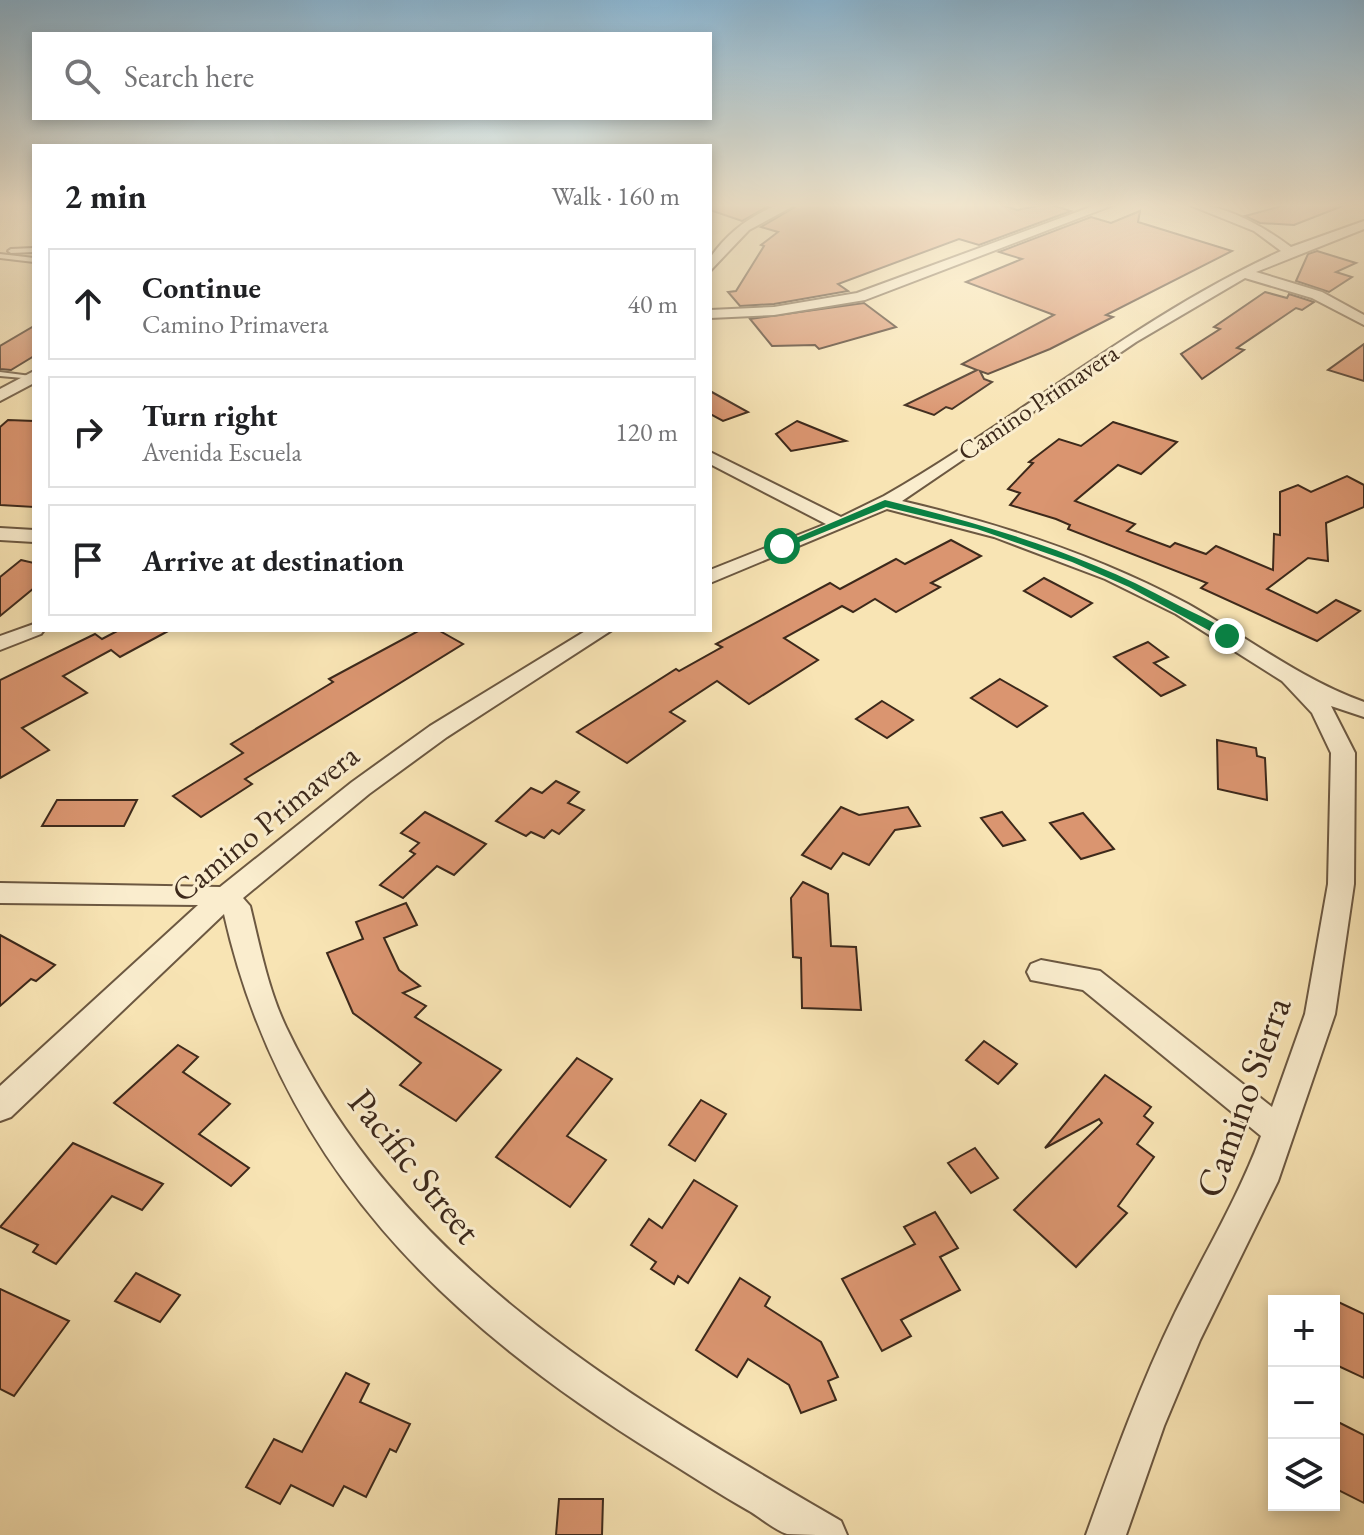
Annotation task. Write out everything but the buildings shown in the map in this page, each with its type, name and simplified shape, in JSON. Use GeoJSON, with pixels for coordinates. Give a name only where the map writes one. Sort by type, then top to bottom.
{"type":"FeatureCollection","features":[{"type":"Feature","properties":{"kind":"street"},"geometry":{"type":"LineString","coordinates":[[712,314],[774,311],[860,297],[917,276]]}},
{"type":"Feature","properties":{"kind":"street","name":"Camino Primavera"},"geometry":{"type":"LineString","coordinates":[[712,576],[885,503],[1119,347],[1240,276]]}},
{"type":"Feature","properties":{"kind":"street"},"geometry":{"type":"LineString","coordinates":[[1253,276],[1317,295],[1364,321]]}},
{"type":"Feature","properties":{"kind":"street"},"geometry":{"type":"LineString","coordinates":[[0,397],[32,378]]}},
{"type":"Feature","properties":{"kind":"street"},"geometry":{"type":"LineString","coordinates":[[0,397],[32,399]]}},
{"type":"Feature","properties":{"kind":"street"},"geometry":{"type":"LineString","coordinates":[[712,458],[841,524]]}},
{"type":"Feature","properties":{"kind":"street"},"geometry":{"type":"LineString","coordinates":[[885,503],[981,527],[1076,560],[1181,609],[1291,678],[1364,710]]}},
{"type":"Feature","properties":{"kind":"street"},"geometry":{"type":"LineString","coordinates":[[0,534],[32,536]]}},
{"type":"Feature","properties":{"kind":"street"},"geometry":{"type":"LineString","coordinates":[[0,644],[32,631]]}},
{"type":"Feature","properties":{"kind":"street","name":"Camino Primavera"},"geometry":{"type":"LineString","coordinates":[[0,1107],[222,900],[373,777],[466,711],[599,632]]}},
{"type":"Feature","properties":{"kind":"street","name":"Camino Sierra"},"geometry":{"type":"LineString","coordinates":[[1106,1535],[1145,1425],[1187,1327],[1261,1181],[1320,1014],[1337,927],[1345,783],[1343,753],[1335,731],[1321,708],[1291,678]]}},
{"type":"Feature","properties":{"kind":"street"},"geometry":{"type":"LineString","coordinates":[[0,893],[213,895],[222,900]]}},
{"type":"Feature","properties":{"kind":"street","name":"Pacific Street"},"geometry":{"type":"LineString","coordinates":[[222,900],[236,906],[250,967],[272,1030],[312,1109],[359,1177],[418,1245],[489,1313],[573,1379],[827,1535]]}},
{"type":"Feature","properties":{"kind":"street"},"geometry":{"type":"LineString","coordinates":[[1041,972],[1090,979],[1279,1132]]}},
{"type":"Feature","properties":{"kind":"lane"},"geometry":{"type":"LineString","coordinates":[[0,374],[32,377]]}},
{"type":"Feature","properties":{"kind":"route"},"geometry":{"type":"LineString","coordinates":[[782,546],[841,524],[885,503],[981,527],[1076,560],[1181,609],[1227,636]]}}]}
